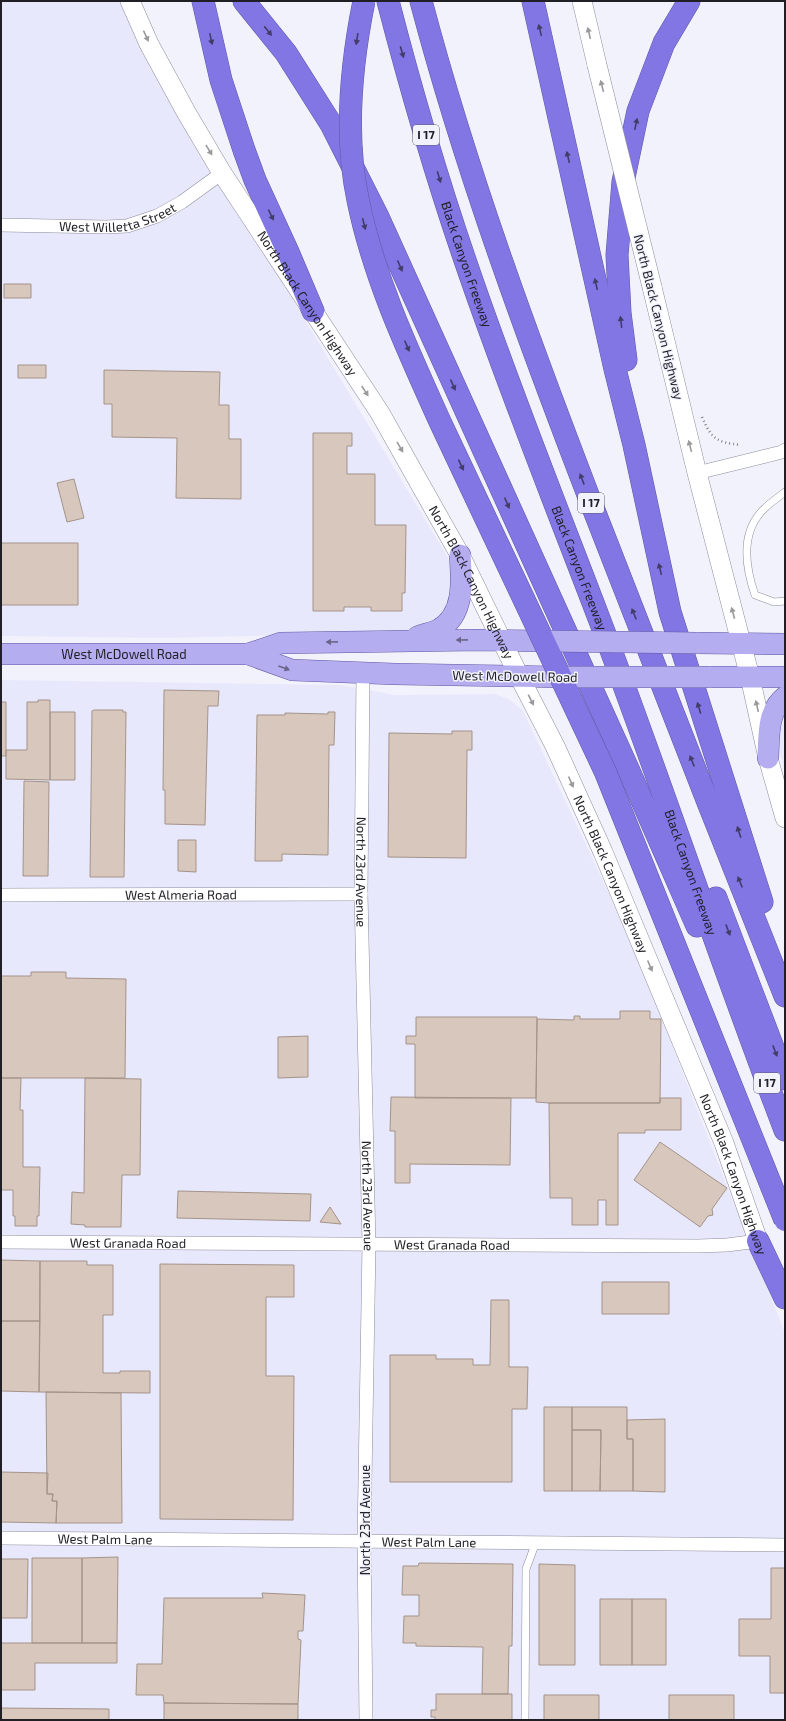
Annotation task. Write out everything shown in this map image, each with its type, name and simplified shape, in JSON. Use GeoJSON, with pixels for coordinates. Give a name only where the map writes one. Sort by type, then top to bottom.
{"type":"FeatureCollection","features":[{"type":"Feature","properties":{"kind":"highway"},"geometry":{"type":"LineString","coordinates":[[203,1],[219,73],[254,180],[288,252],[313,311]]}},
{"type":"Feature","properties":{"kind":"highway"},"geometry":{"type":"LineString","coordinates":[[244,1],[286,53],[331,124],[378,217],[629,771],[708,952],[749,1037]]}},
{"type":"Feature","properties":{"kind":"highway"},"geometry":{"type":"LineString","coordinates":[[364,1],[355,51],[350,125],[357,198],[378,273],[397,323],[439,419],[605,771],[785,1220]]}},
{"type":"Feature","properties":{"kind":"highway","name":"Black Canyon Freeway"},"geometry":{"type":"LineString","coordinates":[[388,1],[421,120],[450,213],[492,337],[603,630],[700,895],[749,1037],[785,1130]]}},
{"type":"Feature","properties":{"kind":"highway","name":"I 17"},"geometry":{"type":"LineString","coordinates":[[421,1],[452,109],[483,207],[527,331],[630,603],[785,996]]}},
{"type":"Feature","properties":{"kind":"highway"},"geometry":{"type":"LineString","coordinates":[[533,1],[634,445],[670,612],[785,975]]}},
{"type":"Feature","properties":{"kind":"highway"},"geometry":{"type":"LineString","coordinates":[[634,445],[620,313],[617,255],[623,182],[638,111],[664,43],[689,1]]}},
{"type":"Feature","properties":{"kind":"highway"},"geometry":{"type":"LineString","coordinates":[[492,337],[506,346],[523,388],[785,1079]]}},
{"type":"Feature","properties":{"kind":"highway"},"geometry":{"type":"LineString","coordinates":[[758,1241],[785,1298]]}},
{"type":"Feature","properties":{"kind":"main road","name":"North Black Canyon Highway"},"geometry":{"type":"LineString","coordinates":[[130,1],[150,44],[182,105],[222,173],[380,413],[460,555],[555,746],[603,852],[724,1143],[758,1241],[785,1312]]}},
{"type":"Feature","properties":{"kind":"main road","name":"North Black Canyon Highway"},"geometry":{"type":"LineString","coordinates":[[582,1],[697,473],[742,644],[768,758],[785,818]]}},
{"type":"Feature","properties":{"kind":"main road"},"geometry":{"type":"LineString","coordinates":[[405,641],[437,630],[452,617],[456,611],[461,593],[460,555]]}},
{"type":"Feature","properties":{"kind":"main road","name":"West McDowell Road"},"geometry":{"type":"LineString","coordinates":[[1,654],[248,654],[281,643],[405,641],[501,640],[785,644]]}},
{"type":"Feature","properties":{"kind":"main road","name":"West McDowell Road"},"geometry":{"type":"LineString","coordinates":[[248,654],[292,670],[560,677],[785,677]]}},
{"type":"Feature","properties":{"kind":"main road"},"geometry":{"type":"LineString","coordinates":[[768,758],[772,719],[777,705],[785,697]]}},
{"type":"Feature","properties":{"kind":"street","name":"West Willetta Street"},"geometry":{"type":"LineString","coordinates":[[1,225],[127,226],[142,222],[163,213],[182,202],[222,173]]}},
{"type":"Feature","properties":{"kind":"street"},"geometry":{"type":"LineString","coordinates":[[697,473],[785,450]]}},
{"type":"Feature","properties":{"kind":"street","name":"North 23rd Avenue"},"geometry":{"type":"LineString","coordinates":[[363,673],[361,894],[369,1245],[364,1540],[366,1720]]}},
{"type":"Feature","properties":{"kind":"street","name":"West Almeria Road"},"geometry":{"type":"LineString","coordinates":[[1,895],[361,894]]}},
{"type":"Feature","properties":{"kind":"street","name":"West Granada Road"},"geometry":{"type":"LineString","coordinates":[[1,1242],[698,1246],[727,1245],[758,1241]]}},
{"type":"Feature","properties":{"kind":"street","name":"West Palm Lane"},"geometry":{"type":"LineString","coordinates":[[1,1538],[785,1544]]}},
{"type":"Feature","properties":{"kind":"lane"},"geometry":{"type":"LineString","coordinates":[[785,492],[764,508],[752,524],[747,540],[748,573],[754,596],[774,602],[785,601]]}},
{"type":"Feature","properties":{"kind":"lane"},"geometry":{"type":"LineString","coordinates":[[525,1720],[526,1569],[536,1542]]}},
{"type":"Feature","properties":{"kind":"path"},"geometry":{"type":"LineString","coordinates":[[701,415],[708,432],[722,443],[741,445]]}},
{"type":"Feature","properties":{"kind":"shaded area"},"geometry":{"type":"Polygon","coordinates":[[[1,1],[120,1],[143,51],[446,554],[452,568],[453,580],[447,606],[438,617],[423,627],[412,631],[347,634],[161,638],[1,636],[1,1]]]}},
{"type":"Feature","properties":{"kind":"shaded area"},"geometry":{"type":"Polygon","coordinates":[[[1,680],[342,685],[395,695],[496,694],[510,700],[523,711],[629,936],[785,1333],[785,1720],[1,1720],[1,680]]]}},
{"type":"Feature","properties":{"kind":"shaded area"},"geometry":{"type":"Polygon","coordinates":[[[785,718],[785,773],[777,741],[780,728],[785,718]]]}},
{"type":"Feature","properties":{"kind":"building"},"geometry":{"type":"Polygon","coordinates":[[[4,284],[31,284],[31,298],[4,298],[4,284]]]}},
{"type":"Feature","properties":{"kind":"building"},"geometry":{"type":"Polygon","coordinates":[[[18,365],[46,365],[46,378],[18,378],[18,365]]]}},
{"type":"Feature","properties":{"kind":"building"},"geometry":{"type":"Polygon","coordinates":[[[104,370],[220,372],[219,405],[229,405],[229,439],[241,439],[241,499],[176,498],[177,438],[112,437],[112,404],[104,404],[104,370]]]}},
{"type":"Feature","properties":{"kind":"building"},"geometry":{"type":"Polygon","coordinates":[[[313,433],[352,433],[352,446],[347,446],[347,474],[375,474],[375,525],[406,525],[405,593],[402,593],[402,611],[371,611],[371,607],[344,607],[344,611],[313,611],[313,433]]]}},
{"type":"Feature","properties":{"kind":"building"},"geometry":{"type":"Polygon","coordinates":[[[74,479],[84,518],[67,522],[57,483],[74,479]]]}},
{"type":"Feature","properties":{"kind":"building"},"geometry":{"type":"Polygon","coordinates":[[[1,543],[78,543],[78,605],[1,605],[1,543]]]}},
{"type":"Feature","properties":{"kind":"building"},"geometry":{"type":"Polygon","coordinates":[[[164,690],[219,691],[218,706],[208,706],[205,825],[165,824],[165,790],[163,790],[164,690]]]}},
{"type":"Feature","properties":{"kind":"building"},"geometry":{"type":"Polygon","coordinates":[[[38,700],[50,700],[50,780],[6,779],[6,750],[27,750],[27,702],[38,702],[38,700]]]}},
{"type":"Feature","properties":{"kind":"building"},"geometry":{"type":"Polygon","coordinates":[[[1,702],[6,702],[6,756],[1,756],[1,702]]]}},
{"type":"Feature","properties":{"kind":"building"},"geometry":{"type":"Polygon","coordinates":[[[123,710],[123,712],[126,712],[124,877],[90,877],[92,711],[123,710]]]}},
{"type":"Feature","properties":{"kind":"building"},"geometry":{"type":"Polygon","coordinates":[[[50,712],[75,712],[75,780],[50,780],[50,712]]]}},
{"type":"Feature","properties":{"kind":"building"},"geometry":{"type":"Polygon","coordinates":[[[328,712],[335,712],[334,745],[329,745],[328,855],[282,854],[282,861],[255,861],[257,715],[285,715],[285,713],[328,714],[328,712]]]}},
{"type":"Feature","properties":{"kind":"building"},"geometry":{"type":"Polygon","coordinates":[[[452,731],[472,731],[472,750],[467,750],[466,858],[388,857],[389,733],[452,734],[452,731]]]}},
{"type":"Feature","properties":{"kind":"building"},"geometry":{"type":"Polygon","coordinates":[[[24,781],[49,782],[48,876],[23,876],[24,781]]]}},
{"type":"Feature","properties":{"kind":"building"},"geometry":{"type":"Polygon","coordinates":[[[178,840],[196,840],[196,872],[178,871],[178,840]]]}},
{"type":"Feature","properties":{"kind":"building"},"geometry":{"type":"Polygon","coordinates":[[[31,972],[66,972],[66,978],[126,979],[125,1078],[1,1078],[1,976],[31,976],[31,972]]]}},
{"type":"Feature","properties":{"kind":"building"},"geometry":{"type":"Polygon","coordinates":[[[620,1011],[650,1011],[650,1019],[661,1019],[660,1103],[536,1102],[537,1019],[574,1020],[574,1016],[580,1016],[580,1019],[620,1019],[620,1011]]]}},
{"type":"Feature","properties":{"kind":"building"},"geometry":{"type":"Polygon","coordinates":[[[416,1017],[537,1017],[536,1098],[415,1098],[415,1044],[406,1044],[406,1036],[416,1036],[416,1017]]]}},
{"type":"Feature","properties":{"kind":"building"},"geometry":{"type":"Polygon","coordinates":[[[308,1036],[308,1077],[278,1078],[278,1037],[308,1036]]]}},
{"type":"Feature","properties":{"kind":"building"},"geometry":{"type":"Polygon","coordinates":[[[1,1078],[21,1078],[20,1110],[23,1110],[23,1167],[40,1167],[39,1216],[37,1216],[37,1226],[15,1226],[15,1216],[13,1216],[13,1190],[1,1190],[1,1078]]]}},
{"type":"Feature","properties":{"kind":"building"},"geometry":{"type":"Polygon","coordinates":[[[85,1078],[141,1079],[140,1175],[122,1175],[121,1227],[85,1227],[85,1225],[71,1224],[72,1192],[84,1193],[85,1078]]]}},
{"type":"Feature","properties":{"kind":"building"},"geometry":{"type":"Polygon","coordinates":[[[391,1097],[511,1098],[510,1165],[410,1164],[410,1183],[395,1183],[395,1131],[390,1131],[391,1097]]]}},
{"type":"Feature","properties":{"kind":"building"},"geometry":{"type":"Polygon","coordinates":[[[660,1098],[681,1098],[681,1130],[645,1130],[645,1133],[618,1133],[618,1225],[606,1225],[606,1200],[598,1200],[598,1225],[572,1225],[572,1198],[550,1198],[549,1103],[660,1103],[660,1098]]]}},
{"type":"Feature","properties":{"kind":"building"},"geometry":{"type":"Polygon","coordinates":[[[660,1142],[727,1188],[712,1209],[713,1215],[708,1216],[700,1227],[634,1180],[660,1142]]]}},
{"type":"Feature","properties":{"kind":"building"},"geometry":{"type":"Polygon","coordinates":[[[178,1191],[311,1194],[310,1221],[177,1218],[178,1191]]]}},
{"type":"Feature","properties":{"kind":"building"},"geometry":{"type":"Polygon","coordinates":[[[330,1207],[341,1224],[320,1222],[330,1207]]]}},
{"type":"Feature","properties":{"kind":"building"},"geometry":{"type":"Polygon","coordinates":[[[1,1260],[40,1261],[40,1321],[1,1321],[1,1260]]]}},
{"type":"Feature","properties":{"kind":"building"},"geometry":{"type":"Polygon","coordinates":[[[40,1261],[87,1261],[87,1265],[113,1265],[113,1315],[103,1315],[103,1373],[120,1373],[120,1371],[150,1371],[150,1393],[39,1392],[40,1261]]]}},
{"type":"Feature","properties":{"kind":"building"},"geometry":{"type":"Polygon","coordinates":[[[160,1264],[294,1265],[294,1297],[266,1297],[266,1376],[294,1376],[293,1520],[160,1519],[160,1264]]]}},
{"type":"Feature","properties":{"kind":"building"},"geometry":{"type":"Polygon","coordinates":[[[602,1282],[669,1282],[669,1314],[602,1314],[602,1282]]]}},
{"type":"Feature","properties":{"kind":"building"},"geometry":{"type":"Polygon","coordinates":[[[491,1300],[509,1300],[509,1367],[528,1367],[527,1409],[512,1409],[512,1482],[390,1482],[390,1355],[436,1355],[436,1359],[473,1359],[473,1365],[490,1365],[491,1300]]]}},
{"type":"Feature","properties":{"kind":"building"},"geometry":{"type":"Polygon","coordinates":[[[1,1321],[40,1321],[39,1392],[1,1391],[1,1321]]]}},
{"type":"Feature","properties":{"kind":"building"},"geometry":{"type":"Polygon","coordinates":[[[46,1392],[121,1393],[122,1523],[56,1523],[57,1501],[52,1501],[53,1494],[47,1494],[46,1392]]]}},
{"type":"Feature","properties":{"kind":"building"},"geometry":{"type":"Polygon","coordinates":[[[544,1407],[572,1407],[572,1491],[544,1491],[544,1407]]]}},
{"type":"Feature","properties":{"kind":"building"},"geometry":{"type":"Polygon","coordinates":[[[572,1407],[627,1407],[627,1439],[633,1439],[633,1491],[600,1491],[601,1430],[572,1430],[572,1407]]]}},
{"type":"Feature","properties":{"kind":"building"},"geometry":{"type":"Polygon","coordinates":[[[665,1419],[665,1492],[633,1491],[633,1439],[627,1439],[627,1420],[665,1419]]]}},
{"type":"Feature","properties":{"kind":"building"},"geometry":{"type":"Polygon","coordinates":[[[572,1430],[601,1430],[600,1491],[572,1491],[572,1430]]]}},
{"type":"Feature","properties":{"kind":"building"},"geometry":{"type":"Polygon","coordinates":[[[1,1472],[48,1473],[47,1494],[53,1494],[52,1501],[57,1501],[56,1523],[1,1522],[1,1472]]]}},
{"type":"Feature","properties":{"kind":"building"},"geometry":{"type":"Polygon","coordinates":[[[118,1557],[117,1643],[82,1643],[82,1558],[118,1557]]]}},
{"type":"Feature","properties":{"kind":"building"},"geometry":{"type":"Polygon","coordinates":[[[32,1558],[82,1558],[82,1643],[32,1643],[32,1558]]]}},
{"type":"Feature","properties":{"kind":"building"},"geometry":{"type":"Polygon","coordinates":[[[1,1559],[28,1559],[27,1618],[1,1618],[1,1559]]]}},
{"type":"Feature","properties":{"kind":"building"},"geometry":{"type":"Polygon","coordinates":[[[419,1563],[513,1564],[512,1646],[509,1646],[508,1694],[482,1694],[483,1647],[416,1646],[416,1643],[403,1643],[404,1616],[419,1616],[419,1595],[402,1595],[403,1566],[418,1566],[419,1563]]]}},
{"type":"Feature","properties":{"kind":"building"},"geometry":{"type":"Polygon","coordinates":[[[539,1564],[575,1565],[575,1665],[539,1665],[539,1564]]]}},
{"type":"Feature","properties":{"kind":"building"},"geometry":{"type":"Polygon","coordinates":[[[771,1568],[785,1568],[785,1693],[770,1693],[770,1656],[739,1656],[739,1619],[771,1619],[771,1568]]]}},
{"type":"Feature","properties":{"kind":"building"},"geometry":{"type":"Polygon","coordinates":[[[262,1593],[305,1595],[303,1631],[298,1631],[298,1639],[301,1640],[298,1704],[164,1703],[163,1695],[136,1695],[137,1664],[162,1664],[164,1598],[263,1598],[262,1593]]]}},
{"type":"Feature","properties":{"kind":"building"},"geometry":{"type":"Polygon","coordinates":[[[600,1599],[632,1599],[632,1665],[600,1665],[600,1599]]]}},
{"type":"Feature","properties":{"kind":"building"},"geometry":{"type":"Polygon","coordinates":[[[632,1599],[666,1599],[666,1665],[632,1665],[632,1599]]]}},
{"type":"Feature","properties":{"kind":"building"},"geometry":{"type":"Polygon","coordinates":[[[1,1643],[117,1643],[117,1663],[35,1663],[35,1690],[1,1690],[1,1643]]]}},
{"type":"Feature","properties":{"kind":"building"},"geometry":{"type":"Polygon","coordinates":[[[436,1694],[512,1694],[512,1720],[435,1720],[435,1717],[431,1717],[431,1710],[436,1710],[436,1694]]]}},
{"type":"Feature","properties":{"kind":"building"},"geometry":{"type":"Polygon","coordinates":[[[544,1695],[599,1695],[599,1720],[544,1720],[544,1695]]]}},
{"type":"Feature","properties":{"kind":"building"},"geometry":{"type":"Polygon","coordinates":[[[669,1695],[734,1695],[734,1720],[669,1720],[669,1695]]]}},
{"type":"Feature","properties":{"kind":"building"},"geometry":{"type":"Polygon","coordinates":[[[164,1703],[298,1704],[298,1720],[164,1720],[164,1703]]]}},
{"type":"Feature","properties":{"kind":"building"},"geometry":{"type":"Polygon","coordinates":[[[1,1708],[109,1709],[109,1720],[1,1720],[1,1708]]]}}]}
